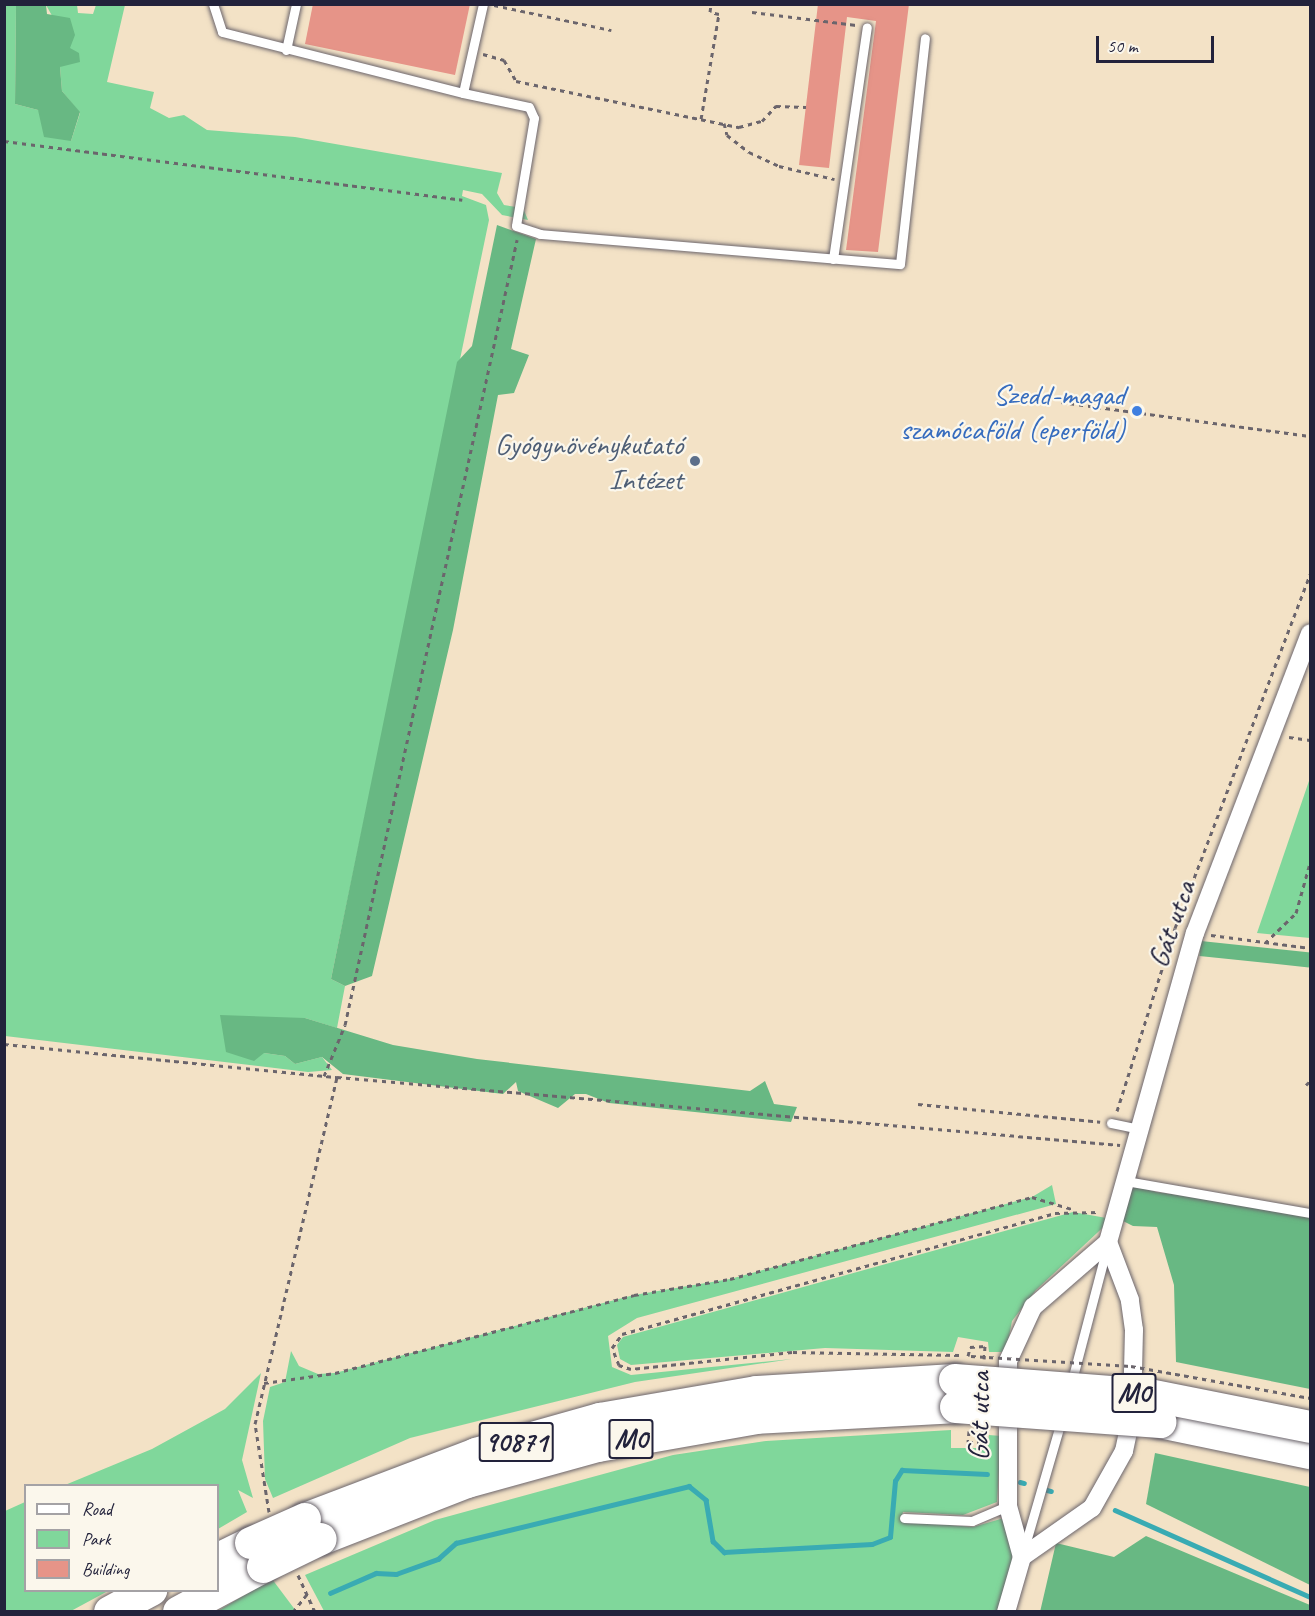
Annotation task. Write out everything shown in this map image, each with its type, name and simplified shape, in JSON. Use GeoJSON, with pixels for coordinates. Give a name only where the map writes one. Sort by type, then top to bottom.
{"type":"FeatureCollection","features":[{"type":"Feature","properties":{"kind":"highway","name":"M0"},"geometry":{"type":"LineString","coordinates":[[736,1395],[953,1380],[1149,1395],[1311,1427]]}},
{"type":"Feature","properties":{"kind":"highway","name":"M0"},"geometry":{"type":"LineString","coordinates":[[313,1529],[467,1482],[609,1443],[767,1417],[953,1380],[1311,1453]]}},
{"type":"Feature","properties":{"kind":"highway","name":"90871"},"geometry":{"type":"LineString","coordinates":[[219,1559],[270,1549],[313,1529],[394,1481],[535,1436],[736,1395]]}},
{"type":"Feature","properties":{"kind":"highway"},"geometry":{"type":"LineString","coordinates":[[219,1584],[270,1549]]}},
{"type":"Feature","properties":{"kind":"highway"},"geometry":{"type":"LineString","coordinates":[[110,1611],[147,1592]]}},
{"type":"Feature","properties":{"kind":"highway"},"geometry":{"type":"LineString","coordinates":[[181,1610],[207,1592]]}},
{"type":"Feature","properties":{"kind":"street","name":"Gát utca"},"geometry":{"type":"LineString","coordinates":[[1022,1557],[1008,1506],[1005,1387],[1017,1336],[1033,1307],[1108,1242],[1195,933],[1311,633]]}},
{"type":"Feature","properties":{"kind":"street"},"geometry":{"type":"LineString","coordinates":[[1006,1611],[1022,1557],[1092,1508],[1124,1451],[1134,1330],[1130,1300],[1108,1242]]}},
{"type":"Feature","properties":{"kind":"lane"},"geometry":{"type":"LineString","coordinates":[[213,4],[222,32],[286,50],[529,107],[534,118],[516,226],[540,234],[900,264],[925,38]]}},
{"type":"Feature","properties":{"kind":"lane"},"geometry":{"type":"LineString","coordinates":[[286,50],[296,4]]}},
{"type":"Feature","properties":{"kind":"lane"},"geometry":{"type":"LineString","coordinates":[[463,93],[483,4]]}},
{"type":"Feature","properties":{"kind":"lane"},"geometry":{"type":"LineString","coordinates":[[833,259],[867,27]]}},
{"type":"Feature","properties":{"kind":"lane"},"geometry":{"type":"LineString","coordinates":[[1111,1123],[1139,1129]]}},
{"type":"Feature","properties":{"kind":"lane"},"geometry":{"type":"LineString","coordinates":[[1126,1181],[1311,1213]]}},
{"type":"Feature","properties":{"kind":"lane"},"geometry":{"type":"LineString","coordinates":[[1022,1557],[1108,1242]]}},
{"type":"Feature","properties":{"kind":"lane"},"geometry":{"type":"LineString","coordinates":[[904,1518],[972,1521],[1008,1506]]}},
{"type":"Feature","properties":{"kind":"path"},"geometry":{"type":"LineString","coordinates":[[493,4],[611,30]]}},
{"type":"Feature","properties":{"kind":"path"},"geometry":{"type":"LineString","coordinates":[[701,119],[719,14],[710,12],[711,4]]}},
{"type":"Feature","properties":{"kind":"path"},"geometry":{"type":"LineString","coordinates":[[752,12],[867,27]]}},
{"type":"Feature","properties":{"kind":"path"},"geometry":{"type":"LineString","coordinates":[[472,52],[504,60],[516,81],[724,123],[752,126],[776,106],[806,107]]}},
{"type":"Feature","properties":{"kind":"path"},"geometry":{"type":"LineString","coordinates":[[724,123],[740,147],[779,166],[844,181]]}},
{"type":"Feature","properties":{"kind":"path"},"geometry":{"type":"LineString","coordinates":[[4,141],[64,153],[462,200]]}},
{"type":"Feature","properties":{"kind":"path"},"geometry":{"type":"LineString","coordinates":[[324,1076],[345,1025],[516,226]]}},
{"type":"Feature","properties":{"kind":"path"},"geometry":{"type":"LineString","coordinates":[[1060,402],[1311,436]]}},
{"type":"Feature","properties":{"kind":"path"},"geometry":{"type":"LineString","coordinates":[[918,1104],[1111,1123],[1175,928],[1311,574]]}},
{"type":"Feature","properties":{"kind":"path"},"geometry":{"type":"LineString","coordinates":[[1272,734],[1311,740]]}},
{"type":"Feature","properties":{"kind":"path"},"geometry":{"type":"LineString","coordinates":[[1266,943],[1296,913],[1311,863]]}},
{"type":"Feature","properties":{"kind":"path"},"geometry":{"type":"LineString","coordinates":[[1195,933],[1311,948]]}},
{"type":"Feature","properties":{"kind":"path"},"geometry":{"type":"LineString","coordinates":[[4,1044],[324,1076],[1134,1147]]}},
{"type":"Feature","properties":{"kind":"path"},"geometry":{"type":"LineString","coordinates":[[315,1611],[307,1594],[270,1549],[257,1461],[255,1424],[337,1077]]}},
{"type":"Feature","properties":{"kind":"path"},"geometry":{"type":"LineString","coordinates":[[1306,1085],[1311,1081]]}},
{"type":"Feature","properties":{"kind":"path"},"geometry":{"type":"LineString","coordinates":[[264,1383],[335,1373],[634,1295],[730,1279],[1032,1197],[1049,1200],[1074,1210],[1115,1217]]}},
{"type":"Feature","properties":{"kind":"path"},"geometry":{"type":"LineString","coordinates":[[953,1380],[792,1352],[631,1369],[619,1365],[612,1348],[622,1334],[1074,1210]]}},
{"type":"Feature","properties":{"kind":"path"},"geometry":{"type":"LineString","coordinates":[[293,1611],[307,1594]]}},
{"type":"Feature","properties":{"kind":"green space"},"geometry":{"type":"Polygon","coordinates":[[[5,5],[16,5],[15,104],[38,110],[71,141],[80,113],[62,91],[60,67],[70,48],[46,5],[77,5],[78,13],[93,14],[96,5],[125,5],[107,82],[154,92],[150,108],[169,118],[184,115],[207,130],[295,137],[502,173],[497,193],[504,205],[523,208],[528,220],[502,215],[482,194],[463,190],[462,196],[486,205],[489,220],[331,979],[345,986],[337,1028],[305,1018],[264,1053],[285,1056],[295,1064],[322,1057],[332,1070],[308,1072],[5,1036],[5,5]]]}},
{"type":"Feature","properties":{"kind":"green space"},"geometry":{"type":"Polygon","coordinates":[[[16,5],[46,5],[47,14],[70,18],[75,35],[70,48],[79,53],[80,62],[60,67],[62,91],[80,112],[71,141],[44,137],[38,110],[15,104],[16,5]]]}},
{"type":"Feature","properties":{"kind":"green space"},"geometry":{"type":"Polygon","coordinates":[[[497,225],[536,239],[511,349],[529,355],[514,393],[498,395],[453,630],[372,976],[345,986],[331,979],[457,362],[472,346],[497,225]]]}},
{"type":"Feature","properties":{"kind":"green space"},"geometry":{"type":"Polygon","coordinates":[[[1310,778],[1310,938],[1257,933],[1310,778]]]}},
{"type":"Feature","properties":{"kind":"green space"},"geometry":{"type":"Polygon","coordinates":[[[1201,941],[1310,952],[1309,967],[1199,956],[1201,941]]]}},
{"type":"Feature","properties":{"kind":"green space"},"geometry":{"type":"Polygon","coordinates":[[[220,1015],[305,1018],[393,1045],[477,1059],[750,1091],[765,1081],[774,1104],[797,1107],[791,1122],[609,1103],[586,1094],[575,1094],[558,1108],[518,1091],[516,1082],[503,1094],[343,1074],[322,1057],[295,1064],[285,1056],[264,1053],[254,1061],[226,1052],[220,1015]]]}},
{"type":"Feature","properties":{"kind":"green space"},"geometry":{"type":"Polygon","coordinates":[[[1126,1181],[1156,1192],[1310,1212],[1310,1389],[1176,1362],[1174,1285],[1157,1227],[1133,1226],[1115,1217],[1126,1181]]]}},
{"type":"Feature","properties":{"kind":"green space"},"geometry":{"type":"Polygon","coordinates":[[[1052,1185],[1056,1204],[637,1318],[608,1336],[612,1367],[631,1375],[792,1359],[635,1382],[410,1438],[273,1498],[265,1479],[263,1421],[270,1387],[285,1382],[291,1351],[299,1366],[318,1374],[335,1373],[634,1295],[730,1279],[1032,1197],[1052,1185]]]}},
{"type":"Feature","properties":{"kind":"green space"},"geometry":{"type":"Polygon","coordinates":[[[1073,1212],[1112,1219],[1036,1290],[1012,1321],[1006,1352],[989,1352],[988,1342],[958,1337],[953,1352],[825,1348],[631,1365],[620,1359],[617,1345],[623,1337],[1073,1212]]]}},
{"type":"Feature","properties":{"kind":"green space"},"geometry":{"type":"Polygon","coordinates":[[[261,1373],[242,1460],[253,1498],[238,1490],[247,1512],[219,1528],[219,1484],[67,1484],[152,1449],[225,1409],[261,1373]]]}},
{"type":"Feature","properties":{"kind":"green space"},"geometry":{"type":"Polygon","coordinates":[[[951,1430],[951,1448],[987,1448],[989,1435],[1001,1436],[997,1502],[963,1515],[903,1512],[901,1521],[973,1527],[1004,1518],[1014,1557],[1002,1612],[324,1611],[305,1575],[435,1520],[673,1455],[766,1441],[951,1430]]]}},
{"type":"Feature","properties":{"kind":"green space"},"geometry":{"type":"Polygon","coordinates":[[[1155,1453],[1310,1487],[1310,1585],[1146,1504],[1155,1453]]]}},
{"type":"Feature","properties":{"kind":"green space"},"geometry":{"type":"Polygon","coordinates":[[[24,1502],[24,1592],[106,1592],[71,1611],[5,1611],[5,1511],[24,1502]]]}},
{"type":"Feature","properties":{"kind":"green space"},"geometry":{"type":"Polygon","coordinates":[[[1146,1536],[1310,1605],[1310,1612],[1040,1612],[1056,1543],[1114,1557],[1146,1536]]]}},
{"type":"Feature","properties":{"kind":"green space"},"geometry":{"type":"Polygon","coordinates":[[[272,1579],[296,1611],[216,1612],[272,1579]]]}},
{"type":"Feature","properties":{"kind":"building"},"geometry":{"type":"Polygon","coordinates":[[[313,4],[470,4],[455,75],[305,44],[313,4]]]}},
{"type":"Feature","properties":{"kind":"building"},"geometry":{"type":"Polygon","coordinates":[[[818,4],[909,4],[878,252],[846,250],[876,21],[847,17],[829,168],[799,165],[818,4]]]}},
{"type":"Feature","properties":{"kind":"waterway"},"geometry":{"type":"LineString","coordinates":[[330,1593],[376,1573],[396,1574],[438,1559],[456,1543],[689,1486],[706,1500],[713,1541],[724,1552],[872,1544],[890,1537],[895,1481],[902,1470],[987,1474]]}},
{"type":"Feature","properties":{"kind":"waterway"},"geometry":{"type":"LineString","coordinates":[[1020,1482],[1024,1483]]}},
{"type":"Feature","properties":{"kind":"waterway"},"geometry":{"type":"LineString","coordinates":[[1047,1490],[1051,1491]]}},
{"type":"Feature","properties":{"kind":"waterway"},"geometry":{"type":"LineString","coordinates":[[1115,1510],[1310,1597]]}},
{"type":"Feature","properties":{"kind":"place","name":"Szedd-magad szamócaföld (eperföld)"},"geometry":{"type":"Point","coordinates":[1137,411]}},
{"type":"Feature","properties":{"kind":"place","name":"Gyógynövénykutató Intézet"},"geometry":{"type":"Point","coordinates":[695,461]}}]}
